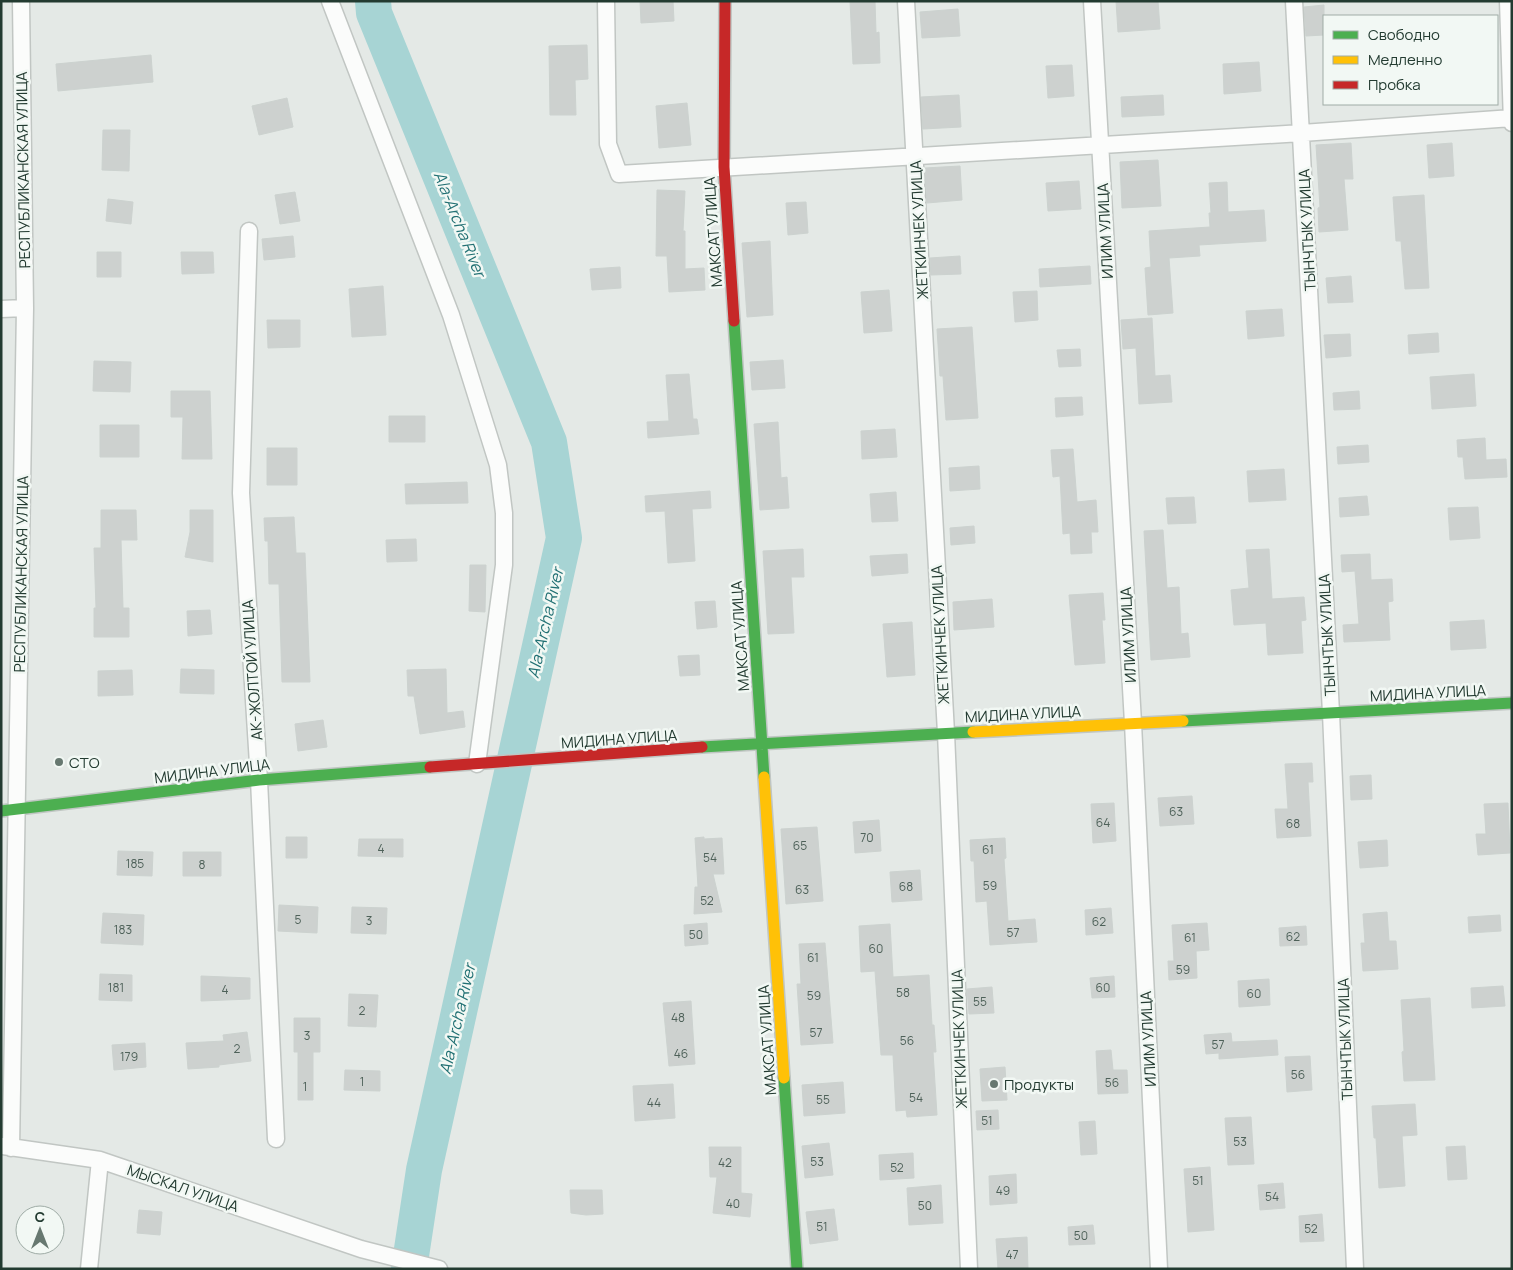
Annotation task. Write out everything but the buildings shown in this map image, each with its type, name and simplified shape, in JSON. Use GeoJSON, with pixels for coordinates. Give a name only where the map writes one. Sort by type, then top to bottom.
{"type":"FeatureCollection","features":[{"type":"Feature","properties":{"kind":"street","name":"РЕСПУБЛИКАНСКАЯ УЛИЦА"},"geometry":{"type":"LineString","coordinates":[[6,1147],[9,810],[25,308],[21,1]]}},
{"type":"Feature","properties":{"kind":"street"},"geometry":{"type":"LineString","coordinates":[[330,1],[451,315],[498,465],[504,513],[504,566],[482,764]]}},
{"type":"Feature","properties":{"kind":"street"},"geometry":{"type":"LineString","coordinates":[[606,1],[608,144],[619,174],[1302,133],[1512,118]]}},
{"type":"Feature","properties":{"kind":"street","name":"МАКСАТ УЛИЦА"},"geometry":{"type":"LineString","coordinates":[[725,1],[724,167],[797,1269]]}},
{"type":"Feature","properties":{"kind":"street","name":"ЖЕТКИНЧЕК УЛИЦА"},"geometry":{"type":"LineString","coordinates":[[906,1],[946,733],[969,1269]]}},
{"type":"Feature","properties":{"kind":"street","name":"ИЛИМ УЛИЦА"},"geometry":{"type":"LineString","coordinates":[[1092,1],[1133,724],[1159,1269]]}},
{"type":"Feature","properties":{"kind":"street","name":"ТЫНЧТЫК УЛИЦА"},"geometry":{"type":"LineString","coordinates":[[1294,1],[1331,713],[1355,1269]]}},
{"type":"Feature","properties":{"kind":"street"},"geometry":{"type":"LineString","coordinates":[[1508,1],[1512,123]]}},
{"type":"Feature","properties":{"kind":"street","name":"АК-ЖОЛТОЙ УЛИЦА"},"geometry":{"type":"LineString","coordinates":[[248,231],[241,493],[259,780],[276,1139]]}},
{"type":"Feature","properties":{"kind":"street"},"geometry":{"type":"LineString","coordinates":[[1,309],[25,308]]}},
{"type":"Feature","properties":{"kind":"street","name":"МИДИНА УЛИЦА"},"geometry":{"type":"LineString","coordinates":[[9,810],[259,780],[762,743],[1512,704]]}},
{"type":"Feature","properties":{"kind":"street","name":"МЫСКАЛ УЛИЦА"},"geometry":{"type":"LineString","coordinates":[[6,1147],[100,1160],[361,1249],[435,1268]]}},
{"type":"Feature","properties":{"kind":"street"},"geometry":{"type":"LineString","coordinates":[[89,1269],[100,1160]]}},
{"type":"Feature","properties":{"kind":"street"},"geometry":{"type":"LineString","coordinates":[[435,1268],[439,1269]]}},
{"type":"Feature","properties":{"kind":"waterway","name":"Ala-Archa River"},"geometry":{"type":"LineString","coordinates":[[373,1],[374,13],[549,442],[564,538],[424,1170],[409,1269]]}},
{"type":"Feature","properties":{"kind":"traffic: fast"},"geometry":{"type":"LineString","coordinates":[[734,321],[764,777]]}},
{"type":"Feature","properties":{"kind":"traffic: fast"},"geometry":{"type":"LineString","coordinates":[[1183,721],[1512,703]]}},
{"type":"Feature","properties":{"kind":"traffic: fast"},"geometry":{"type":"LineString","coordinates":[[702,747],[973,732]]}},
{"type":"Feature","properties":{"kind":"traffic: fast"},"geometry":{"type":"LineString","coordinates":[[1,811],[259,780],[430,767]]}},
{"type":"Feature","properties":{"kind":"traffic: fast"},"geometry":{"type":"LineString","coordinates":[[784,1078],[797,1269]]}},
{"type":"Feature","properties":{"kind":"traffic: slow"},"geometry":{"type":"LineString","coordinates":[[973,732],[1183,721]]}},
{"type":"Feature","properties":{"kind":"traffic: slow"},"geometry":{"type":"LineString","coordinates":[[764,777],[784,1078]]}},
{"type":"Feature","properties":{"kind":"traffic: jam"},"geometry":{"type":"LineString","coordinates":[[725,1],[724,167],[734,321]]}},
{"type":"Feature","properties":{"kind":"traffic: jam"},"geometry":{"type":"LineString","coordinates":[[430,767],[702,747]]}},
{"type":"Feature","properties":{"kind":"place","name":"СТО"},"geometry":{"type":"Point","coordinates":[59,762]}},
{"type":"Feature","properties":{"kind":"place","name":"Продукты"},"geometry":{"type":"Point","coordinates":[994,1084]}}]}
